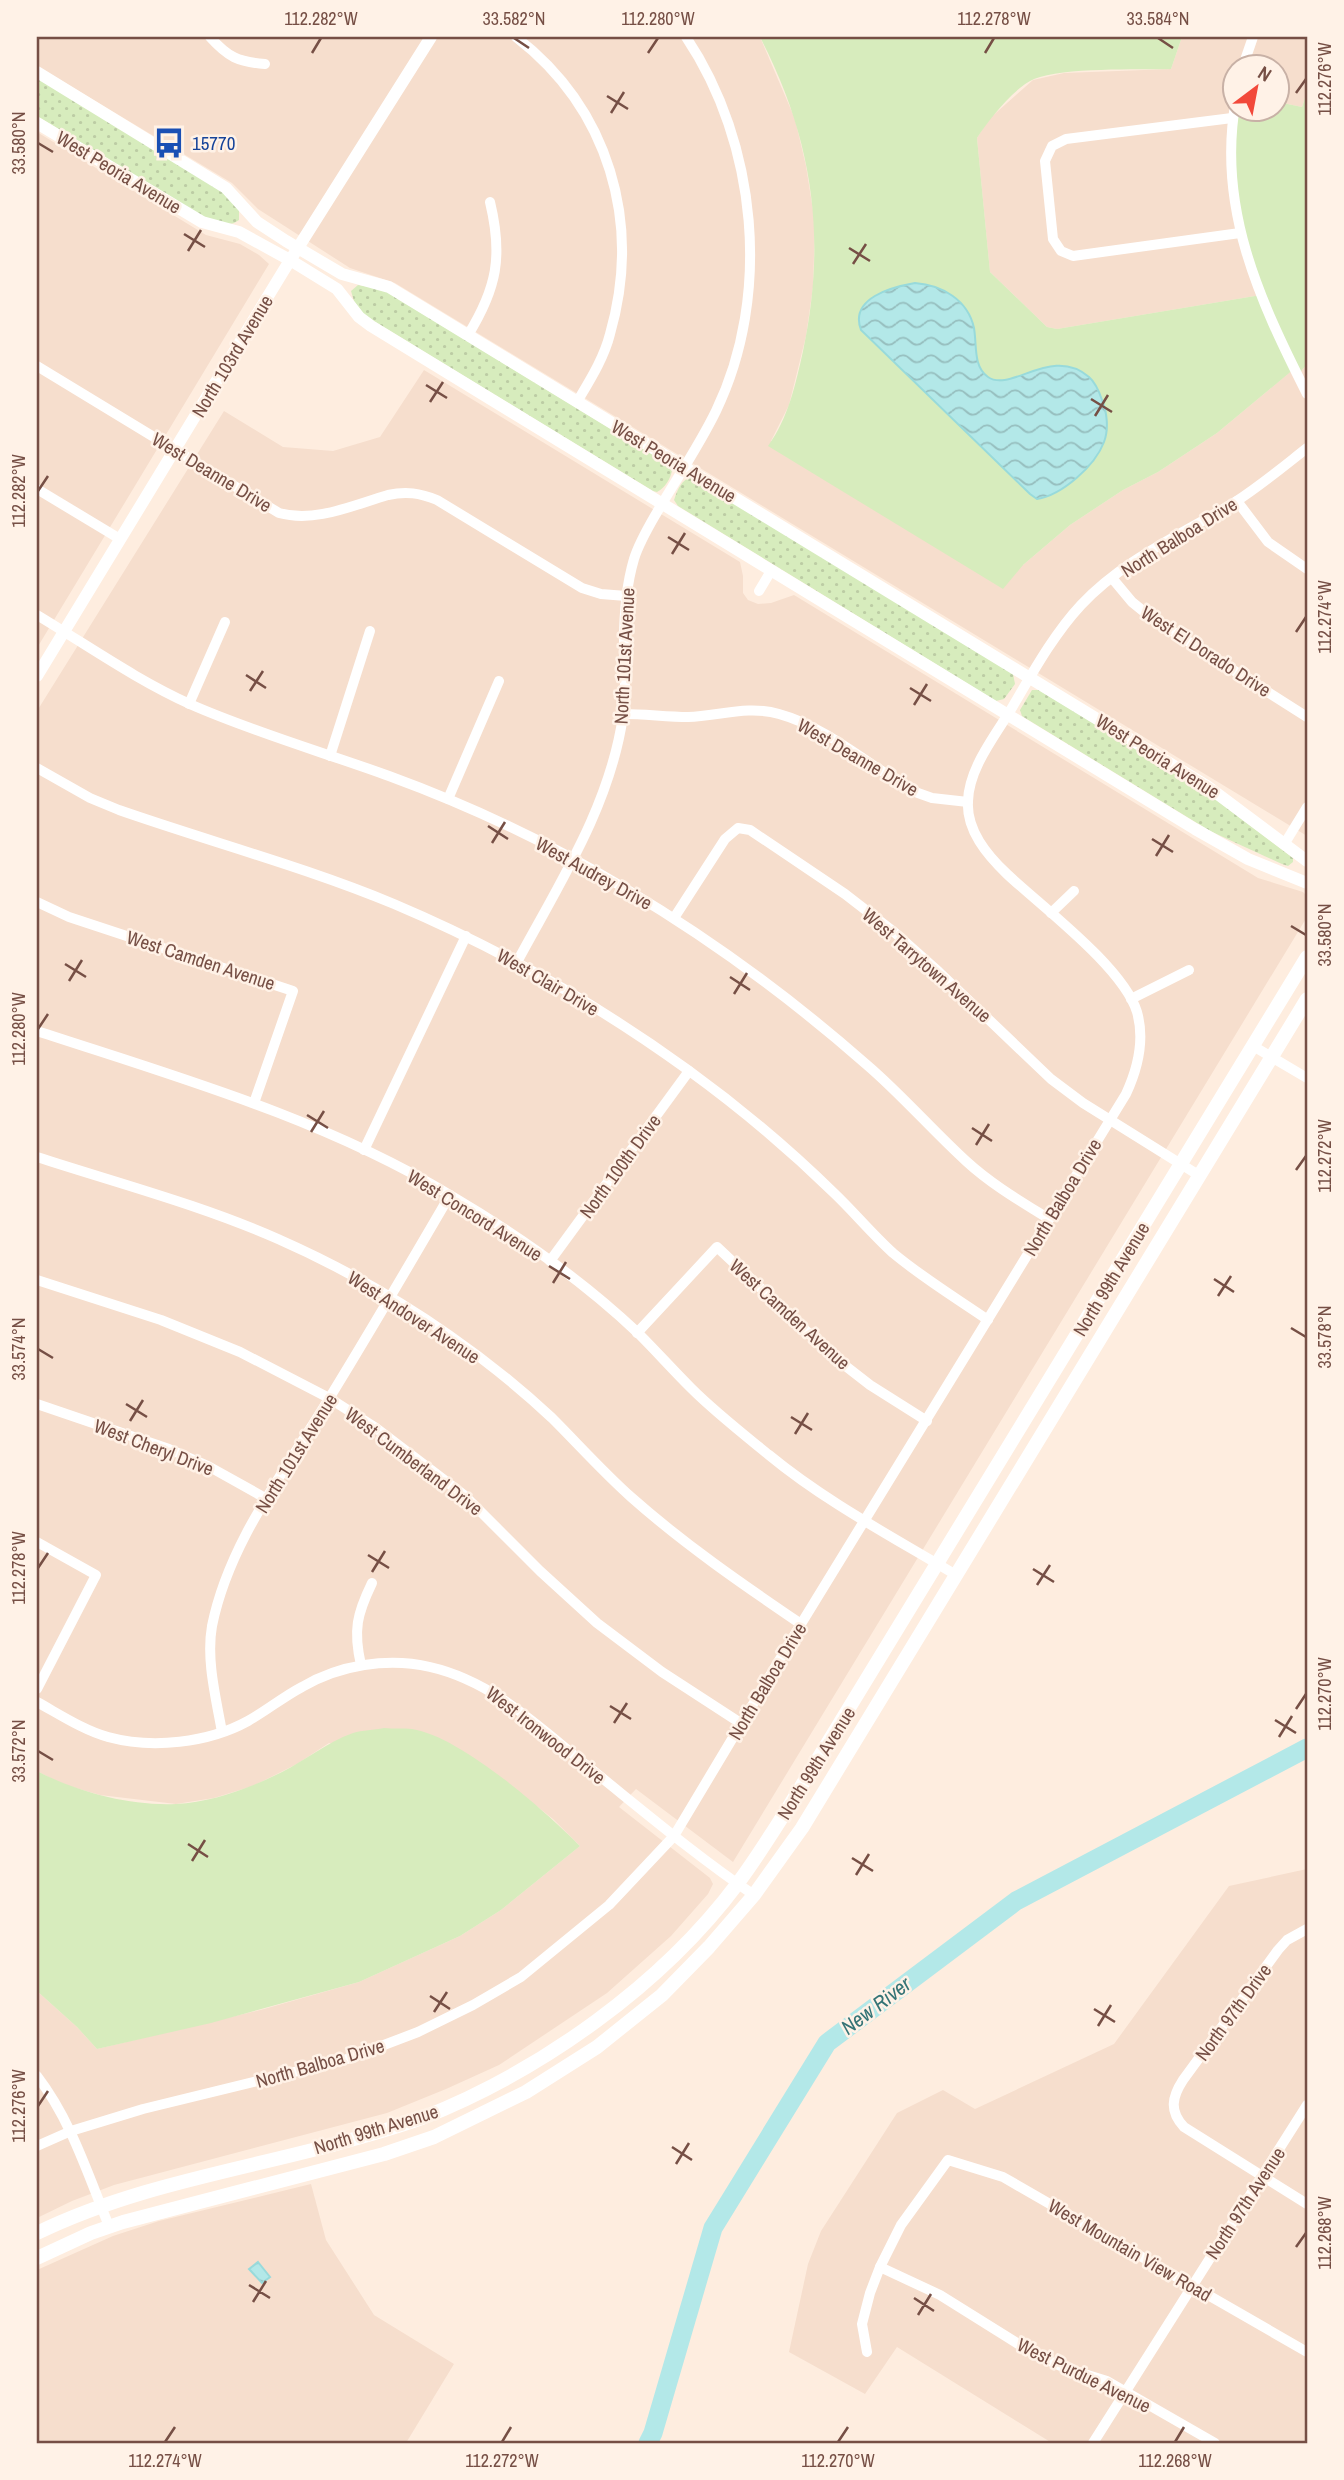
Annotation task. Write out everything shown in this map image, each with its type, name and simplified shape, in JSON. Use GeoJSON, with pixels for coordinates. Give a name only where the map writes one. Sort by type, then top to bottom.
{"type":"FeatureCollection","features":[{"type":"Feature","properties":{"kind":"main road","name":"North 99th Avenue"},"geometry":{"type":"LineString","coordinates":[[37,2233],[100,2205],[141,2192],[336,2144],[420,2119],[469,2098],[572,2038],[669,1960],[738,1884],[788,1808],[1307,957]]}},
{"type":"Feature","properties":{"kind":"main road","name":"North 99th Avenue"},"geometry":{"type":"LineString","coordinates":[[37,2258],[109,2226],[384,2154],[434,2137],[526,2092],[597,2047],[662,1995],[754,1895],[802,1828],[1307,999]]}},
{"type":"Feature","properties":{"kind":"main road"},"geometry":{"type":"LineString","coordinates":[[1041,1394],[1060,1405]]}},
{"type":"Feature","properties":{"kind":"main road"},"geometry":{"type":"LineString","coordinates":[[378,2131],[384,2154]]}},
{"type":"Feature","properties":{"kind":"street"},"geometry":{"type":"LineString","coordinates":[[210,37],[222,51],[243,63],[265,64]]}},
{"type":"Feature","properties":{"kind":"street","name":"North 103rd Avenue"},"geometry":{"type":"LineString","coordinates":[[37,676],[290,260],[431,37]]}},
{"type":"Feature","properties":{"kind":"street"},"geometry":{"type":"LineString","coordinates":[[516,37],[556,72],[590,122],[607,160],[621,211],[623,275],[610,335],[595,370],[577,401]]}},
{"type":"Feature","properties":{"kind":"street","name":"North 101st Avenue"},"geometry":{"type":"LineString","coordinates":[[517,962],[573,859],[607,783],[624,714],[626,596],[635,554],[723,396],[738,348],[747,300],[747,207],[741,169],[716,89],[686,37]]}},
{"type":"Feature","properties":{"kind":"street","name":"West Peoria Avenue"},"geometry":{"type":"LineString","coordinates":[[37,72],[226,188],[257,222],[298,248],[342,274],[389,287],[577,401],[1208,786],[1307,861]]}},
{"type":"Feature","properties":{"kind":"street"},"geometry":{"type":"LineString","coordinates":[[1222,119],[1066,139],[1052,146],[1045,161],[1053,239],[1061,251],[1073,256],[1240,233]]}},
{"type":"Feature","properties":{"kind":"street"},"geometry":{"type":"LineString","coordinates":[[1232,122],[1231,180],[1240,233],[1265,304],[1307,394]]}},
{"type":"Feature","properties":{"kind":"street","name":"West Peoria Avenue"},"geometry":{"type":"LineString","coordinates":[[37,123],[202,222],[239,232],[290,260],[337,289],[365,322],[771,571],[1221,844],[1248,859],[1307,883]]}},
{"type":"Feature","properties":{"kind":"street"},"geometry":{"type":"LineString","coordinates":[[468,335],[485,307],[494,280],[497,245],[490,202]]}},
{"type":"Feature","properties":{"kind":"street","name":"West Deanne Drive"},"geometry":{"type":"LineString","coordinates":[[37,366],[265,506],[289,516],[316,516],[400,492],[428,496],[582,588],[601,594],[626,596]]}},
{"type":"Feature","properties":{"kind":"street","name":"North Balboa Drive"},"geometry":{"type":"LineString","coordinates":[[37,2146],[143,2109],[347,2059],[418,2032],[451,2016],[521,1977],[564,1943],[625,1889],[674,1836],[1126,1094],[1139,1058],[1139,1023],[1131,999],[1117,978],[990,857],[972,829],[968,802],[977,767],[1030,677],[1083,603],[1153,548],[1237,501],[1307,448]]}},
{"type":"Feature","properties":{"kind":"street"},"geometry":{"type":"LineString","coordinates":[[37,489],[120,539]]}},
{"type":"Feature","properties":{"kind":"street"},"geometry":{"type":"LineString","coordinates":[[1237,501],[1268,542],[1307,569]]}},
{"type":"Feature","properties":{"kind":"street"},"geometry":{"type":"LineString","coordinates":[[759,591],[771,571]]}},
{"type":"Feature","properties":{"kind":"street","name":"West El Dorado Drive"},"geometry":{"type":"LineString","coordinates":[[1112,578],[1132,602],[1153,619],[1307,717]]}},
{"type":"Feature","properties":{"kind":"street","name":"West Audrey Drive"},"geometry":{"type":"LineString","coordinates":[[37,615],[189,704],[249,729],[448,799],[573,859],[674,918],[779,991],[870,1067],[991,1182],[1049,1219]]}},
{"type":"Feature","properties":{"kind":"street"},"geometry":{"type":"LineString","coordinates":[[189,704],[225,622]]}},
{"type":"Feature","properties":{"kind":"street"},"geometry":{"type":"LineString","coordinates":[[330,756],[370,632]]}},
{"type":"Feature","properties":{"kind":"street"},"geometry":{"type":"LineString","coordinates":[[448,799],[499,681]]}},
{"type":"Feature","properties":{"kind":"street","name":"West Deanne Drive"},"geometry":{"type":"LineString","coordinates":[[624,714],[691,717],[757,710],[779,714],[804,723],[918,793],[932,798],[968,802]]}},
{"type":"Feature","properties":{"kind":"street","name":"West Clair Drive"},"geometry":{"type":"LineString","coordinates":[[37,768],[90,798],[119,810],[359,890],[467,936],[517,962],[627,1028],[689,1071],[758,1126],[834,1193],[894,1253],[988,1320]]}},
{"type":"Feature","properties":{"kind":"street"},"geometry":{"type":"LineString","coordinates":[[1285,843],[1307,807]]}},
{"type":"Feature","properties":{"kind":"street","name":"West Tarrytown Avenue"},"geometry":{"type":"LineString","coordinates":[[674,918],[724,839],[737,828],[750,830],[894,932],[1051,1079],[1110,1120],[1200,1176]]}},
{"type":"Feature","properties":{"kind":"street"},"geometry":{"type":"LineString","coordinates":[[1051,913],[1074,891]]}},
{"type":"Feature","properties":{"kind":"street","name":"West Camden Avenue"},"geometry":{"type":"LineString","coordinates":[[37,902],[69,917],[293,991],[254,1103]]}},
{"type":"Feature","properties":{"kind":"street"},"geometry":{"type":"LineString","coordinates":[[364,1150],[467,936]]}},
{"type":"Feature","properties":{"kind":"street"},"geometry":{"type":"LineString","coordinates":[[1131,999],[1189,970]]}},
{"type":"Feature","properties":{"kind":"street","name":"West Concord Avenue"},"geometry":{"type":"LineString","coordinates":[[37,1031],[254,1103],[364,1150],[450,1195],[550,1261],[637,1333],[692,1390],[772,1458],[865,1521],[956,1576]]}},
{"type":"Feature","properties":{"kind":"street"},"geometry":{"type":"LineString","coordinates":[[1252,1046],[1307,1078]]}},
{"type":"Feature","properties":{"kind":"street","name":"North 100th Drive"},"geometry":{"type":"LineString","coordinates":[[550,1261],[689,1071]]}},
{"type":"Feature","properties":{"kind":"street","name":"West Andover Avenue"},"geometry":{"type":"LineString","coordinates":[[37,1157],[224,1218],[267,1235],[335,1267],[390,1298],[449,1335],[502,1375],[549,1416],[629,1496],[690,1547],[801,1624]]}},
{"type":"Feature","properties":{"kind":"street","name":"North 101st Avenue"},"geometry":{"type":"LineString","coordinates":[[222,1731],[211,1668],[212,1630],[218,1601],[237,1549],[450,1195]]}},
{"type":"Feature","properties":{"kind":"street","name":"West Camden Avenue"},"geometry":{"type":"LineString","coordinates":[[637,1333],[717,1247],[834,1357],[870,1385],[927,1421]]}},
{"type":"Feature","properties":{"kind":"street","name":"West Cumberland Drive"},"geometry":{"type":"LineString","coordinates":[[37,1280],[161,1320],[206,1338],[240,1352],[329,1398],[376,1428],[464,1495],[597,1623],[662,1672],[742,1724]]}},
{"type":"Feature","properties":{"kind":"street","name":"West Cheryl Drive"},"geometry":{"type":"LineString","coordinates":[[37,1404],[169,1449],[208,1466],[267,1499]]}},
{"type":"Feature","properties":{"kind":"street"},"geometry":{"type":"LineString","coordinates":[[37,1542],[96,1575],[37,1689]]}},
{"type":"Feature","properties":{"kind":"street"},"geometry":{"type":"LineString","coordinates":[[361,1665],[356,1627],[362,1604],[372,1583]]}},
{"type":"Feature","properties":{"kind":"street","name":"West Ironwood Drive"},"geometry":{"type":"LineString","coordinates":[[37,1702],[107,1737],[141,1742],[174,1742],[222,1731],[246,1722],[304,1685],[331,1673],[361,1665],[404,1663],[429,1666],[459,1675],[507,1702],[674,1836],[754,1895]]}},
{"type":"Feature","properties":{"kind":"street","name":"North 97th Drive"},"geometry":{"type":"LineString","coordinates":[[1262,2176],[1184,2127],[1172,2107],[1183,2080],[1278,1950],[1287,1940],[1307,1929]]}},
{"type":"Feature","properties":{"kind":"street"},"geometry":{"type":"LineString","coordinates":[[37,2076],[51,2094],[71,2132],[109,2226]]}},
{"type":"Feature","properties":{"kind":"street","name":"North 97th Avenue"},"geometry":{"type":"LineString","coordinates":[[1093,2443],[1307,2105]]}},
{"type":"Feature","properties":{"kind":"street","name":"West Mountain View Road"},"geometry":{"type":"LineString","coordinates":[[880,2267],[901,2225],[948,2160],[1003,2177],[1307,2353]]}},
{"type":"Feature","properties":{"kind":"street"},"geometry":{"type":"LineString","coordinates":[[1262,2176],[1307,2204]]}},
{"type":"Feature","properties":{"kind":"street"},"geometry":{"type":"LineString","coordinates":[[867,2352],[862,2325],[880,2267]]}},
{"type":"Feature","properties":{"kind":"street","name":"West Purdue Avenue"},"geometry":{"type":"LineString","coordinates":[[880,2267],[940,2295],[1051,2363],[1107,2381],[1215,2443]]}},
{"type":"Feature","properties":{"kind":"shaded area"},"geometry":{"type":"Polygon","coordinates":[[[37,37],[760,37],[795,119],[815,223],[813,287],[806,336],[789,405],[771,441],[1023,565],[1070,525],[1217,433],[1295,368],[1298,375],[1307,364],[1307,836],[395,283],[350,268],[258,209],[232,183],[37,66],[37,37]]]}},
{"type":"Feature","properties":{"kind":"shaded area"},"geometry":{"type":"Polygon","coordinates":[[[1182,37],[1307,37],[1307,92],[1302,107],[1292,105],[1292,52],[1222,52],[1222,122],[1238,122],[1261,295],[1057,329],[1047,327],[990,272],[977,138],[989,119],[1033,80],[1064,73],[1171,69],[1182,37]]]}},
{"type":"Feature","properties":{"kind":"shaded area"},"geometry":{"type":"Polygon","coordinates":[[[37,132],[206,235],[240,244],[269,264],[37,648],[37,132]]]}},
{"type":"Feature","properties":{"kind":"shaded area"},"geometry":{"type":"Polygon","coordinates":[[[424,370],[740,562],[743,593],[748,600],[758,604],[771,603],[794,595],[1258,878],[1303,892],[1307,896],[1307,917],[733,1862],[636,1789],[619,1807],[710,1878],[713,1884],[708,1894],[671,1936],[607,1993],[499,2065],[446,2089],[387,2113],[114,2185],[37,2218],[37,1991],[97,2049],[264,2009],[359,1982],[460,1936],[501,1910],[580,1846],[553,1819],[525,1797],[329,1743],[297,1764],[253,1786],[214,1798],[176,1804],[100,1795],[62,1784],[37,1771],[37,711],[224,411],[283,447],[333,451],[380,437],[424,370]]]}},
{"type":"Feature","properties":{"kind":"shaded area"},"geometry":{"type":"Polygon","coordinates":[[[1307,1869],[1307,2443],[1052,2443],[897,2347],[865,2394],[789,2352],[808,2264],[821,2231],[897,2113],[943,2090],[975,2109],[1114,2044],[1229,1886],[1307,1869]]]}},
{"type":"Feature","properties":{"kind":"shaded area"},"geometry":{"type":"Polygon","coordinates":[[[311,2184],[326,2240],[374,2315],[454,2364],[406,2443],[37,2443],[37,2270],[113,2236],[159,2221],[311,2184]]]}},
{"type":"Feature","properties":{"kind":"green space"},"geometry":{"type":"Polygon","coordinates":[[[760,37],[1182,37],[1171,69],[1082,71],[1034,79],[1010,97],[977,138],[990,272],[1047,327],[1057,329],[1261,295],[1234,207],[1236,122],[1292,122],[1292,105],[1302,107],[1307,92],[1307,364],[1298,375],[1294,369],[1217,433],[1070,525],[1023,565],[1003,589],[768,446],[786,413],[794,388],[803,351],[814,269],[814,229],[803,151],[778,75],[760,37]]]}},
{"type":"Feature","properties":{"kind":"green space"},"geometry":{"type":"Polygon","coordinates":[[[37,78],[223,192],[239,210],[239,220],[224,224],[198,214],[37,116],[37,78]]]}},
{"type":"Feature","properties":{"kind":"green space"},"geometry":{"type":"Polygon","coordinates":[[[358,285],[382,289],[668,464],[672,470],[667,482],[657,492],[653,491],[364,315],[354,301],[351,291],[358,285]]]}},
{"type":"Feature","properties":{"kind":"green space"},"geometry":{"type":"Polygon","coordinates":[[[688,478],[693,478],[1013,674],[1015,684],[1004,699],[996,701],[678,506],[675,497],[688,478]]]}},
{"type":"Feature","properties":{"kind":"green space"},"geometry":{"type":"Polygon","coordinates":[[[1032,690],[1039,690],[1202,789],[1293,858],[1293,862],[1288,866],[1282,864],[1210,831],[1022,716],[1020,710],[1032,690]]]}},
{"type":"Feature","properties":{"kind":"green space"},"geometry":{"type":"Polygon","coordinates":[[[384,1728],[412,1729],[454,1745],[525,1795],[580,1846],[501,1910],[460,1936],[359,1982],[211,2023],[97,2049],[37,1991],[37,1771],[69,1785],[122,1800],[158,1804],[190,1803],[231,1793],[257,1783],[353,1733],[384,1728]]]}},
{"type":"Feature","properties":{"kind":"water"},"geometry":{"type":"Polygon","coordinates":[[[915,283],[944,291],[966,309],[974,328],[978,362],[988,377],[1008,379],[1047,367],[1061,366],[1075,368],[1094,382],[1107,421],[1104,442],[1085,470],[1067,486],[1037,499],[1030,494],[861,330],[859,319],[867,302],[885,291],[915,283]]]}},
{"type":"Feature","properties":{"kind":"water"},"geometry":{"type":"Polygon","coordinates":[[[258,2262],[270,2277],[262,2283],[249,2269],[258,2262]]]}},
{"type":"Feature","properties":{"kind":"waterway","name":"New River"},"geometry":{"type":"LineString","coordinates":[[648,2443],[713,2228],[827,2043],[1016,1901],[1307,1748]]}},
{"type":"Feature","properties":{"kind":"place","name":"15770"},"geometry":{"type":"Point","coordinates":[169,143]}}]}
